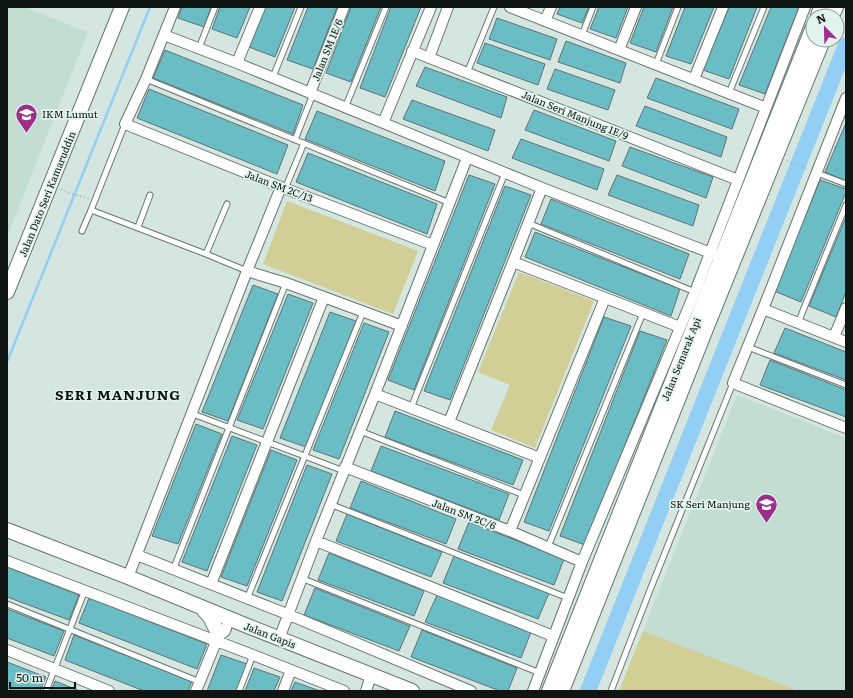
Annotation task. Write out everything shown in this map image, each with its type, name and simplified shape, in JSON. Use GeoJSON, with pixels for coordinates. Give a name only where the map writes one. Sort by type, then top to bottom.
{"type":"FeatureCollection","features":[{"type":"Feature","properties":{"kind":"street","name":"Jalan Dato Seri Kamaruddin"},"geometry":{"type":"LineString","coordinates":[[7,292],[122,7]]}},
{"type":"Feature","properties":{"kind":"street"},"geometry":{"type":"LineString","coordinates":[[125,124],[146,79],[175,7]]}},
{"type":"Feature","properties":{"kind":"street"},"geometry":{"type":"LineString","coordinates":[[238,63],[260,7]]}},
{"type":"Feature","properties":{"kind":"street","name":"Jalan SM 1E/6"},"geometry":{"type":"LineString","coordinates":[[312,94],[344,7]]}},
{"type":"Feature","properties":{"kind":"street"},"geometry":{"type":"LineString","coordinates":[[383,123],[430,7]]}},
{"type":"Feature","properties":{"kind":"street"},"geometry":{"type":"LineString","coordinates":[[428,58],[448,7]]}},
{"type":"Feature","properties":{"kind":"street"},"geometry":{"type":"LineString","coordinates":[[510,7],[766,108]]}},
{"type":"Feature","properties":{"kind":"street"},"geometry":{"type":"LineString","coordinates":[[545,21],[550,7]]}},
{"type":"Feature","properties":{"kind":"street"},"geometry":{"type":"LineString","coordinates":[[619,50],[636,7]]}},
{"type":"Feature","properties":{"kind":"street"},"geometry":{"type":"LineString","coordinates":[[694,79],[723,7]]}},
{"type":"Feature","properties":{"kind":"street"},"geometry":{"type":"LineString","coordinates":[[533,691],[582,562],[695,292],[722,257],[738,180],[805,7]]}},
{"type":"Feature","properties":{"kind":"street"},"geometry":{"type":"LineString","coordinates":[[164,35],[238,63],[542,188],[722,257]]}},
{"type":"Feature","properties":{"kind":"street","name":"Jalan Semarak Api"},"geometry":{"type":"LineString","coordinates":[[549,691],[805,47]]}},
{"type":"Feature","properties":{"kind":"street","name":"Jalan Semarak Api"},"geometry":{"type":"LineString","coordinates":[[562,691],[722,257],[819,48]]}},
{"type":"Feature","properties":{"kind":"street","name":"Jalan Seri Manjung 1E/9"},"geometry":{"type":"LineString","coordinates":[[412,51],[738,180]]}},
{"type":"Feature","properties":{"kind":"street"},"geometry":{"type":"LineString","coordinates":[[846,98],[733,383],[846,428]]}},
{"type":"Feature","properties":{"kind":"street","name":"Jalan SM 2C/13"},"geometry":{"type":"LineString","coordinates":[[125,124],[283,188],[434,245]]}},
{"type":"Feature","properties":{"kind":"street"},"geometry":{"type":"LineString","coordinates":[[279,639],[301,578],[402,326],[467,158]]}},
{"type":"Feature","properties":{"kind":"street"},"geometry":{"type":"LineString","coordinates":[[128,577],[248,271],[283,188]]}},
{"type":"Feature","properties":{"kind":"street"},"geometry":{"type":"LineString","coordinates":[[449,422],[542,188]]}},
{"type":"Feature","properties":{"kind":"street"},"geometry":{"type":"LineString","coordinates":[[513,262],[680,327]]}},
{"type":"Feature","properties":{"kind":"street"},"geometry":{"type":"LineString","coordinates":[[248,271],[286,283],[402,326]]}},
{"type":"Feature","properties":{"kind":"street"},"geometry":{"type":"LineString","coordinates":[[211,584],[324,297]]}},
{"type":"Feature","properties":{"kind":"street"},"geometry":{"type":"LineString","coordinates":[[510,531],[605,298]]}},
{"type":"Feature","properties":{"kind":"street"},"geometry":{"type":"LineString","coordinates":[[834,337],[846,308]]}},
{"type":"Feature","properties":{"kind":"street"},"geometry":{"type":"LineString","coordinates":[[763,310],[846,342]]}},
{"type":"Feature","properties":{"kind":"street"},"geometry":{"type":"LineString","coordinates":[[375,394],[540,458]]}},
{"type":"Feature","properties":{"kind":"street","name":"Jalan SM 2C/6"},"geometry":{"type":"LineString","coordinates":[[344,469],[510,531],[582,562]]}},
{"type":"Feature","properties":{"kind":"street","name":"Jalan Gapis"},"geometry":{"type":"LineString","coordinates":[[7,530],[128,577],[201,608],[221,629],[245,626],[412,691]]}},
{"type":"Feature","properties":{"kind":"street"},"geometry":{"type":"LineString","coordinates":[[316,541],[553,636]]}},
{"type":"Feature","properties":{"kind":"street"},"geometry":{"type":"LineString","coordinates":[[137,556],[288,614],[471,691]]}},
{"type":"Feature","properties":{"kind":"street"},"geometry":{"type":"LineString","coordinates":[[7,561],[85,590],[221,629],[253,654],[291,670],[326,688],[344,691]]}},
{"type":"Feature","properties":{"kind":"street"},"geometry":{"type":"LineString","coordinates":[[198,686],[221,629]]}},
{"type":"Feature","properties":{"kind":"street"},"geometry":{"type":"LineString","coordinates":[[7,650],[109,691]]}},
{"type":"Feature","properties":{"kind":"street"},"geometry":{"type":"LineString","coordinates":[[283,691],[291,670]]}},
{"type":"Feature","properties":{"kind":"street"},"geometry":{"type":"LineString","coordinates":[[366,691],[371,674]]}},
{"type":"Feature","properties":{"kind":"lane"},"geometry":{"type":"LineString","coordinates":[[199,48],[215,7]]}},
{"type":"Feature","properties":{"kind":"lane"},"geometry":{"type":"LineString","coordinates":[[272,77],[301,7]]}},
{"type":"Feature","properties":{"kind":"lane"},"geometry":{"type":"LineString","coordinates":[[345,108],[386,7]]}},
{"type":"Feature","properties":{"kind":"lane"},"geometry":{"type":"LineString","coordinates":[[467,73],[494,7]]}},
{"type":"Feature","properties":{"kind":"lane"},"geometry":{"type":"LineString","coordinates":[[582,35],[593,7]]}},
{"type":"Feature","properties":{"kind":"lane"},"geometry":{"type":"LineString","coordinates":[[656,64],[678,7]]}},
{"type":"Feature","properties":{"kind":"lane"},"geometry":{"type":"LineString","coordinates":[[729,93],[764,7]]}},
{"type":"Feature","properties":{"kind":"lane"},"geometry":{"type":"LineString","coordinates":[[146,79],[450,203]]}},
{"type":"Feature","properties":{"kind":"lane"},"geometry":{"type":"LineString","coordinates":[[295,140],[312,94]]}},
{"type":"Feature","properties":{"kind":"lane"},"geometry":{"type":"LineString","coordinates":[[82,231],[92,210],[125,124]]}},
{"type":"Feature","properties":{"kind":"lane"},"geometry":{"type":"LineString","coordinates":[[283,188],[304,143]]}},
{"type":"Feature","properties":{"kind":"lane"},"geometry":{"type":"LineString","coordinates":[[411,408],[505,173]]}},
{"type":"Feature","properties":{"kind":"lane"},"geometry":{"type":"LineString","coordinates":[[817,173],[846,184]]}},
{"type":"Feature","properties":{"kind":"lane"},"geometry":{"type":"LineString","coordinates":[[138,227],[150,195]]}},
{"type":"Feature","properties":{"kind":"lane"},"geometry":{"type":"LineString","coordinates":[[206,254],[227,204]]}},
{"type":"Feature","properties":{"kind":"lane"},"geometry":{"type":"LineString","coordinates":[[798,323],[846,205]]}},
{"type":"Feature","properties":{"kind":"lane"},"geometry":{"type":"LineString","coordinates":[[92,210],[248,271]]}},
{"type":"Feature","properties":{"kind":"lane"},"geometry":{"type":"LineString","coordinates":[[528,224],[695,292]]}},
{"type":"Feature","properties":{"kind":"lane"},"geometry":{"type":"LineString","coordinates":[[173,570],[286,283]]}},
{"type":"Feature","properties":{"kind":"lane"},"geometry":{"type":"LineString","coordinates":[[247,598],[363,312]]}},
{"type":"Feature","properties":{"kind":"lane"},"geometry":{"type":"LineString","coordinates":[[548,547],[643,313]]}},
{"type":"Feature","properties":{"kind":"lane"},"geometry":{"type":"LineString","coordinates":[[748,347],[846,385]]}},
{"type":"Feature","properties":{"kind":"lane"},"geometry":{"type":"LineString","coordinates":[[611,691],[733,383]]}},
{"type":"Feature","properties":{"kind":"lane"},"geometry":{"type":"LineString","coordinates":[[193,414],[305,457],[344,469]]}},
{"type":"Feature","properties":{"kind":"lane"},"geometry":{"type":"LineString","coordinates":[[360,431],[524,495]]}},
{"type":"Feature","properties":{"kind":"lane"},"geometry":{"type":"LineString","coordinates":[[330,504],[568,598]]}},
{"type":"Feature","properties":{"kind":"lane"},"geometry":{"type":"LineString","coordinates":[[301,578],[540,673]]}},
{"type":"Feature","properties":{"kind":"lane"},"geometry":{"type":"LineString","coordinates":[[46,691],[85,590]]}},
{"type":"Feature","properties":{"kind":"lane"},"geometry":{"type":"LineString","coordinates":[[7,604],[70,629],[198,686]]}},
{"type":"Feature","properties":{"kind":"lane"},"geometry":{"type":"LineString","coordinates":[[239,691],[253,654]]}},
{"type":"Feature","properties":{"kind":"path"},"geometry":{"type":"LineString","coordinates":[[787,161],[806,168]]}},
{"type":"Feature","properties":{"kind":"path"},"geometry":{"type":"LineString","coordinates":[[64,191],[83,197]]}},
{"type":"Feature","properties":{"kind":"shaded area","name":"IKM Lumut"},"geometry":{"type":"Polygon","coordinates":[[[7,7],[24,7],[88,32],[7,237],[7,7]]]}},
{"type":"Feature","properties":{"kind":"shaded area"},"geometry":{"type":"Polygon","coordinates":[[[287,201],[418,251],[393,314],[263,264],[287,201]]]}},
{"type":"Feature","properties":{"kind":"shaded area"},"geometry":{"type":"Polygon","coordinates":[[[519,272],[594,301],[535,448],[491,430],[510,385],[478,372],[519,272]]]}},
{"type":"Feature","properties":{"kind":"shaded area","name":"SK Seri Manjung"},"geometry":{"type":"Polygon","coordinates":[[[737,395],[846,438],[846,691],[619,691],[737,395]]]}},
{"type":"Feature","properties":{"kind":"shaded area"},"geometry":{"type":"Polygon","coordinates":[[[643,631],[794,689],[793,691],[619,691],[643,631]]]}},
{"type":"Feature","properties":{"kind":"building"},"geometry":{"type":"Polygon","coordinates":[[[182,7],[211,7],[204,27],[178,18],[182,7]]]}},
{"type":"Feature","properties":{"kind":"building"},"geometry":{"type":"Polygon","coordinates":[[[220,7],[250,7],[237,38],[212,29],[220,7]]]}},
{"type":"Feature","properties":{"kind":"building"},"geometry":{"type":"Polygon","coordinates":[[[265,7],[295,7],[275,57],[249,47],[265,7]]]}},
{"type":"Feature","properties":{"kind":"building"},"geometry":{"type":"Polygon","coordinates":[[[308,7],[337,7],[313,69],[287,60],[308,7]]]}},
{"type":"Feature","properties":{"kind":"building"},"geometry":{"type":"Polygon","coordinates":[[[351,7],[381,7],[351,82],[326,73],[351,7]]]}},
{"type":"Feature","properties":{"kind":"building"},"geometry":{"type":"Polygon","coordinates":[[[391,7],[421,7],[385,97],[360,88],[391,7]]]}},
{"type":"Feature","properties":{"kind":"building"},"geometry":{"type":"Polygon","coordinates":[[[560,7],[589,7],[582,23],[557,14],[560,7]]]}},
{"type":"Feature","properties":{"kind":"building"},"geometry":{"type":"Polygon","coordinates":[[[599,7],[628,7],[616,38],[590,29],[599,7]]]}},
{"type":"Feature","properties":{"kind":"building"},"geometry":{"type":"Polygon","coordinates":[[[644,7],[673,7],[656,52],[630,43],[644,7]]]}},
{"type":"Feature","properties":{"kind":"building"},"geometry":{"type":"Polygon","coordinates":[[[685,7],[714,7],[691,64],[666,56],[685,7]]]}},
{"type":"Feature","properties":{"kind":"building"},"geometry":{"type":"Polygon","coordinates":[[[729,7],[757,7],[729,79],[703,70],[729,7]]]}},
{"type":"Feature","properties":{"kind":"building"},"geometry":{"type":"Polygon","coordinates":[[[771,7],[799,7],[765,94],[739,85],[771,7]]]}},
{"type":"Feature","properties":{"kind":"building"},"geometry":{"type":"Polygon","coordinates":[[[497,18],[557,39],[550,60],[489,39],[497,18]]]}},
{"type":"Feature","properties":{"kind":"building"},"geometry":{"type":"Polygon","coordinates":[[[566,41],[626,63],[620,83],[558,62],[566,41]]]}},
{"type":"Feature","properties":{"kind":"building"},"geometry":{"type":"Polygon","coordinates":[[[485,43],[545,64],[538,85],[477,63],[485,43]]]}},
{"type":"Feature","properties":{"kind":"building"},"geometry":{"type":"Polygon","coordinates":[[[165,50],[303,105],[293,134],[153,78],[165,50]]]}},
{"type":"Feature","properties":{"kind":"building"},"geometry":{"type":"Polygon","coordinates":[[[425,67],[507,97],[501,118],[416,86],[425,67]]]}},
{"type":"Feature","properties":{"kind":"building"},"geometry":{"type":"Polygon","coordinates":[[[555,69],[615,90],[608,110],[547,89],[555,69]]]}},
{"type":"Feature","properties":{"kind":"building"},"geometry":{"type":"Polygon","coordinates":[[[656,78],[739,109],[732,129],[647,98],[656,78]]]}},
{"type":"Feature","properties":{"kind":"building"},"geometry":{"type":"Polygon","coordinates":[[[149,89],[288,145],[277,174],[137,118],[149,89]]]}},
{"type":"Feature","properties":{"kind":"building"},"geometry":{"type":"Polygon","coordinates":[[[412,100],[495,130],[488,151],[403,119],[412,100]]]}},
{"type":"Feature","properties":{"kind":"building"},"geometry":{"type":"Polygon","coordinates":[[[645,106],[727,137],[721,157],[636,126],[645,106]]]}},
{"type":"Feature","properties":{"kind":"building"},"geometry":{"type":"Polygon","coordinates":[[[534,110],[616,141],[609,161],[525,130],[534,110]]]}},
{"type":"Feature","properties":{"kind":"building"},"geometry":{"type":"Polygon","coordinates":[[[317,111],[445,161],[435,191],[305,139],[317,111]]]}},
{"type":"Feature","properties":{"kind":"building"},"geometry":{"type":"Polygon","coordinates":[[[846,123],[846,181],[825,172],[846,123]]]}},
{"type":"Feature","properties":{"kind":"building"},"geometry":{"type":"Polygon","coordinates":[[[521,139],[604,169],[597,190],[512,158],[521,139]]]}},
{"type":"Feature","properties":{"kind":"building"},"geometry":{"type":"Polygon","coordinates":[[[630,147],[713,177],[706,198],[622,166],[630,147]]]}},
{"type":"Feature","properties":{"kind":"building"},"geometry":{"type":"Polygon","coordinates":[[[308,153],[437,204],[427,234],[296,182],[308,153]]]}},
{"type":"Feature","properties":{"kind":"building"},"geometry":{"type":"Polygon","coordinates":[[[469,175],[495,184],[414,390],[388,380],[469,175]]]}},
{"type":"Feature","properties":{"kind":"building"},"geometry":{"type":"Polygon","coordinates":[[[617,175],[699,205],[693,226],[608,195],[617,175]]]}},
{"type":"Feature","properties":{"kind":"building"},"geometry":{"type":"Polygon","coordinates":[[[820,180],[846,189],[846,192],[801,302],[774,291],[820,180]]]}},
{"type":"Feature","properties":{"kind":"building"},"geometry":{"type":"Polygon","coordinates":[[[505,186],[531,195],[450,400],[424,391],[505,186]]]}},
{"type":"Feature","properties":{"kind":"building"},"geometry":{"type":"Polygon","coordinates":[[[551,199],[689,254],[680,279],[541,224],[551,199]]]}},
{"type":"Feature","properties":{"kind":"building"},"geometry":{"type":"Polygon","coordinates":[[[846,217],[846,292],[836,317],[809,306],[846,217]]]}},
{"type":"Feature","properties":{"kind":"building"},"geometry":{"type":"Polygon","coordinates":[[[535,232],[680,289],[671,316],[525,257],[535,232]]]}},
{"type":"Feature","properties":{"kind":"building"},"geometry":{"type":"Polygon","coordinates":[[[253,285],[278,294],[228,421],[202,412],[253,285]]]}},
{"type":"Feature","properties":{"kind":"building"},"geometry":{"type":"Polygon","coordinates":[[[288,294],[313,303],[263,429],[237,420],[288,294]]]}},
{"type":"Feature","properties":{"kind":"building"},"geometry":{"type":"Polygon","coordinates":[[[330,312],[356,321],[306,447],[280,438],[330,312]]]}},
{"type":"Feature","properties":{"kind":"building"},"geometry":{"type":"Polygon","coordinates":[[[604,317],[631,326],[549,531],[524,522],[604,317]]]}},
{"type":"Feature","properties":{"kind":"building"},"geometry":{"type":"Polygon","coordinates":[[[364,323],[389,332],[339,459],[313,450],[364,323]]]}},
{"type":"Feature","properties":{"kind":"building"},"geometry":{"type":"Polygon","coordinates":[[[785,328],[846,352],[846,380],[774,353],[785,328]]]}},
{"type":"Feature","properties":{"kind":"building"},"geometry":{"type":"Polygon","coordinates":[[[640,331],[667,340],[585,545],[560,536],[640,331]]]}},
{"type":"Feature","properties":{"kind":"building"},"geometry":{"type":"Polygon","coordinates":[[[770,360],[846,390],[846,417],[760,385],[770,360]]]}},
{"type":"Feature","properties":{"kind":"building"},"geometry":{"type":"Polygon","coordinates":[[[395,411],[523,460],[513,485],[385,437],[395,411]]]}},
{"type":"Feature","properties":{"kind":"building"},"geometry":{"type":"Polygon","coordinates":[[[196,424],[222,434],[178,544],[152,536],[196,424]]]}},
{"type":"Feature","properties":{"kind":"building"},"geometry":{"type":"Polygon","coordinates":[[[232,436],[257,445],[207,571],[182,562],[232,436]]]}},
{"type":"Feature","properties":{"kind":"building"},"geometry":{"type":"Polygon","coordinates":[[[381,446],[509,494],[499,520],[371,471],[381,446]]]}},
{"type":"Feature","properties":{"kind":"building"},"geometry":{"type":"Polygon","coordinates":[[[271,450],[297,460],[247,586],[221,577],[271,450]]]}},
{"type":"Feature","properties":{"kind":"building"},"geometry":{"type":"Polygon","coordinates":[[[307,465],[332,474],[282,601],[257,592],[307,465]]]}},
{"type":"Feature","properties":{"kind":"building"},"geometry":{"type":"Polygon","coordinates":[[[361,481],[456,519],[446,544],[350,508],[361,481]]]}},
{"type":"Feature","properties":{"kind":"building"},"geometry":{"type":"Polygon","coordinates":[[[347,514],[442,552],[431,577],[336,541],[347,514]]]}},
{"type":"Feature","properties":{"kind":"building"},"geometry":{"type":"Polygon","coordinates":[[[469,522],[564,559],[554,585],[458,549],[469,522]]]}},
{"type":"Feature","properties":{"kind":"building"},"geometry":{"type":"Polygon","coordinates":[[[329,553],[424,591],[414,616],[318,580],[329,553]]]}},
{"type":"Feature","properties":{"kind":"building"},"geometry":{"type":"Polygon","coordinates":[[[454,556],[549,593],[538,619],[443,583],[454,556]]]}},
{"type":"Feature","properties":{"kind":"building"},"geometry":{"type":"Polygon","coordinates":[[[7,567],[79,595],[69,620],[7,597],[7,567]]]}},
{"type":"Feature","properties":{"kind":"building"},"geometry":{"type":"Polygon","coordinates":[[[315,588],[410,626],[399,651],[304,615],[315,588]]]}},
{"type":"Feature","properties":{"kind":"building"},"geometry":{"type":"Polygon","coordinates":[[[437,595],[531,632],[521,658],[425,622],[437,595]]]}},
{"type":"Feature","properties":{"kind":"building"},"geometry":{"type":"Polygon","coordinates":[[[89,598],[207,644],[197,669],[79,623],[89,598]]]}},
{"type":"Feature","properties":{"kind":"building"},"geometry":{"type":"Polygon","coordinates":[[[7,609],[64,631],[54,656],[7,638],[7,609]]]}},
{"type":"Feature","properties":{"kind":"building"},"geometry":{"type":"Polygon","coordinates":[[[422,630],[517,668],[508,691],[500,691],[411,657],[422,630]]]}},
{"type":"Feature","properties":{"kind":"building"},"geometry":{"type":"Polygon","coordinates":[[[74,635],[192,681],[188,691],[144,691],[65,660],[74,635]]]}},
{"type":"Feature","properties":{"kind":"building"},"geometry":{"type":"Polygon","coordinates":[[[221,655],[247,664],[236,691],[207,691],[221,655]]]}},
{"type":"Feature","properties":{"kind":"building"},"geometry":{"type":"Polygon","coordinates":[[[7,662],[46,677],[40,691],[7,691],[7,662]]]}},
{"type":"Feature","properties":{"kind":"building"},"geometry":{"type":"Polygon","coordinates":[[[254,668],[280,677],[274,691],[245,691],[254,668]]]}},
{"type":"Feature","properties":{"kind":"building"},"geometry":{"type":"Polygon","coordinates":[[[55,681],[80,691],[51,691],[55,681]]]}},
{"type":"Feature","properties":{"kind":"building"},"geometry":{"type":"Polygon","coordinates":[[[295,682],[320,691],[291,691],[295,682]]]}},
{"type":"Feature","properties":{"kind":"waterway"},"geometry":{"type":"LineString","coordinates":[[7,362],[150,7]]}},
{"type":"Feature","properties":{"kind":"waterway"},"geometry":{"type":"LineString","coordinates":[[588,691],[846,45]]}},
{"type":"Feature","properties":{"kind":"place","name":"IKM Lumut"},"geometry":{"type":"Point","coordinates":[27,134]}},
{"type":"Feature","properties":{"kind":"place","name":"SK Seri Manjung"},"geometry":{"type":"Point","coordinates":[766,524]}},
{"type":"Feature","properties":{"kind":"district","name":"SERI MANJUNG"},"geometry":{"type":"Point","coordinates":[118,395]}}]}
